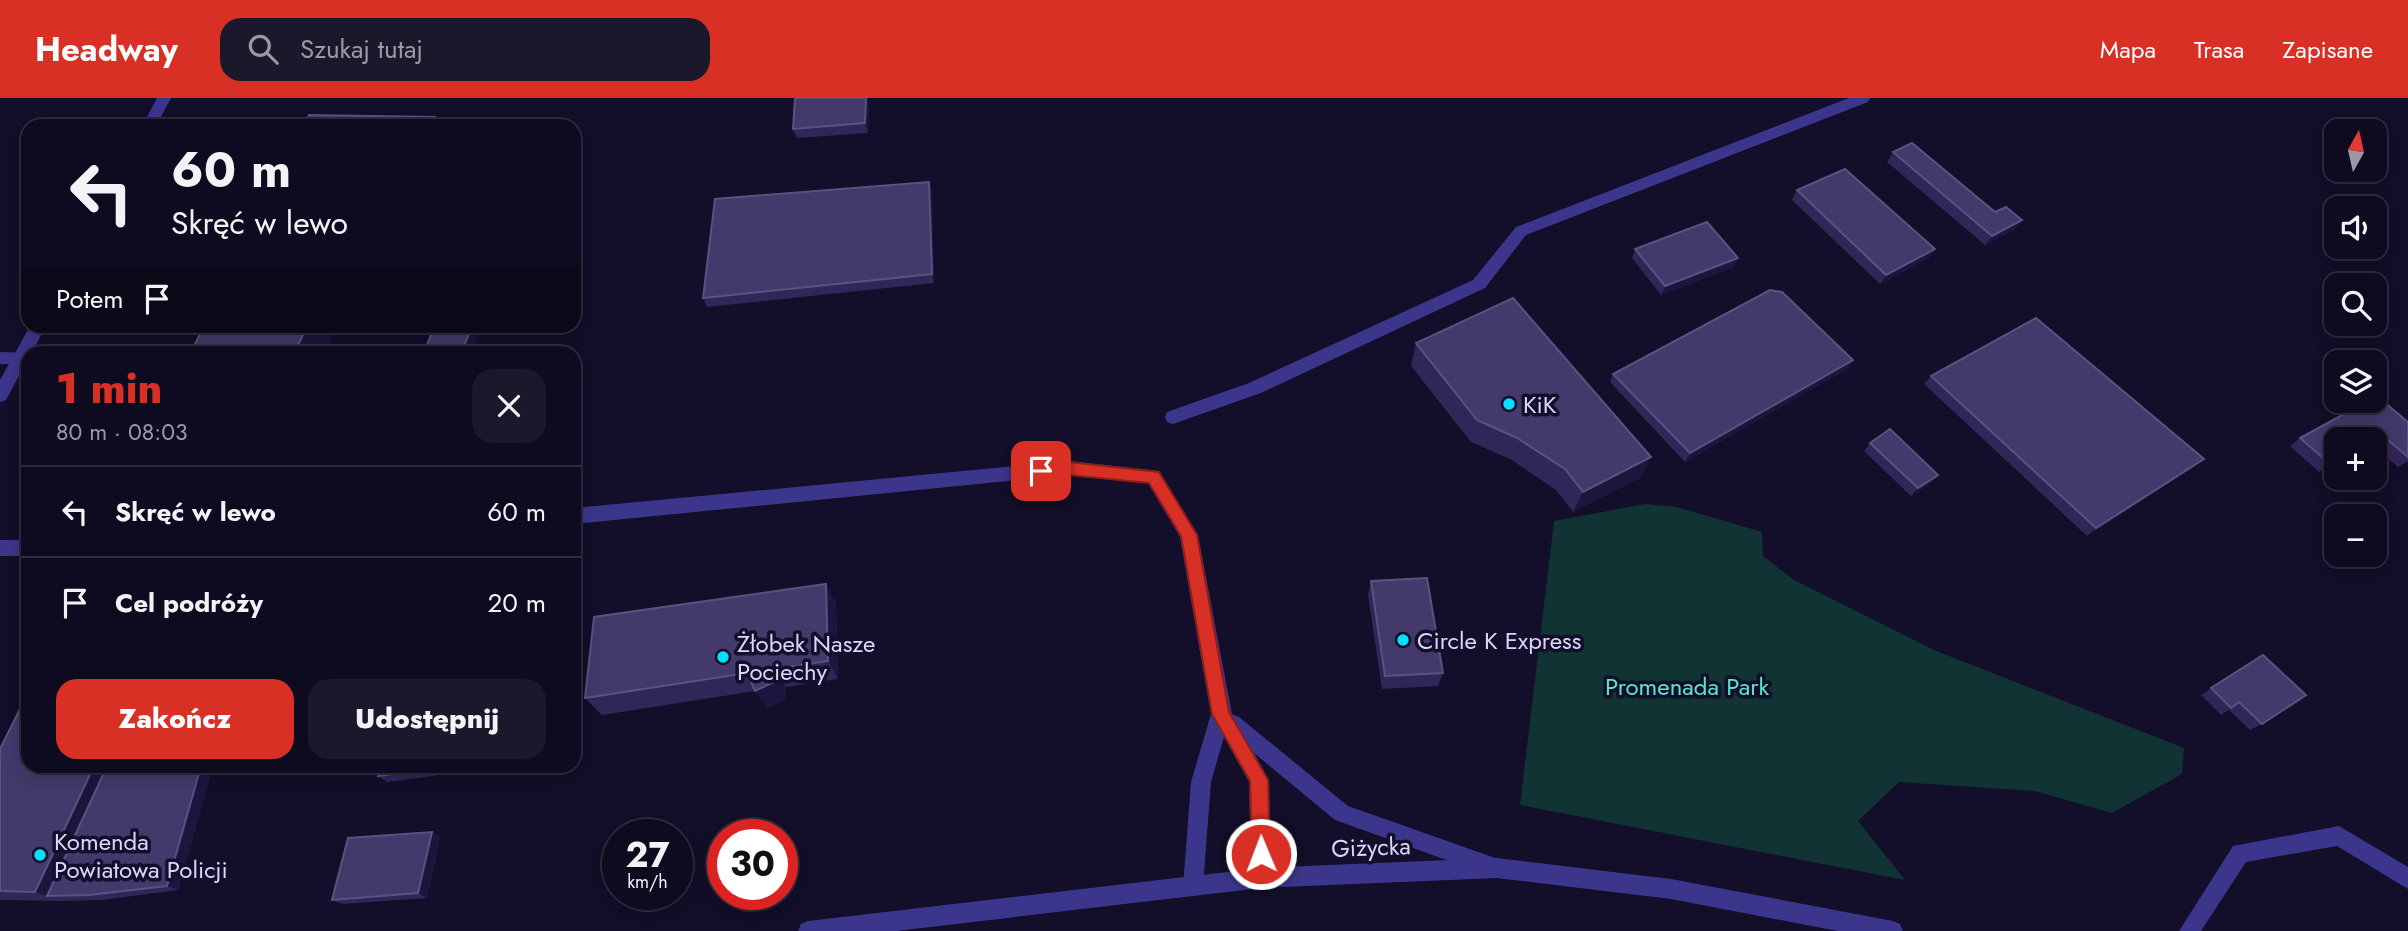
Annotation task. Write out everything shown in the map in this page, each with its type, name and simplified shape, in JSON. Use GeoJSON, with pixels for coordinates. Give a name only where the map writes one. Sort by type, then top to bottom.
{"type":"FeatureCollection","features":[{"type":"Feature","properties":{"kind":"street"},"geometry":{"type":"LineString","coordinates":[[153,119],[164,98]]}},
{"type":"Feature","properties":{"kind":"street"},"geometry":{"type":"LineString","coordinates":[[1173,417],[1255,388],[1479,284],[1521,232],[1863,98]]}},
{"type":"Feature","properties":{"kind":"street"},"geometry":{"type":"LineString","coordinates":[[0,358],[20,358],[0,395]]}},
{"type":"Feature","properties":{"kind":"street"},"geometry":{"type":"LineString","coordinates":[[581,515],[1069,468],[1153,477],[1189,535],[1221,714],[1259,780],[1261,878]]}},
{"type":"Feature","properties":{"kind":"street"},"geometry":{"type":"LineString","coordinates":[[0,548],[21,548]]}},
{"type":"Feature","properties":{"kind":"street"},"geometry":{"type":"LineString","coordinates":[[1221,714],[1342,813],[1497,868]]}},
{"type":"Feature","properties":{"kind":"street"},"geometry":{"type":"LineString","coordinates":[[1193,886],[1201,782],[1221,714]]}},
{"type":"Feature","properties":{"kind":"street"},"geometry":{"type":"LineString","coordinates":[[2189,931],[2240,853],[2339,836],[2408,879]]}},
{"type":"Feature","properties":{"kind":"street","name":"Giżycka"},"geometry":{"type":"LineString","coordinates":[[808,931],[1261,878],[1497,868],[1671,889],[1892,931]]}},
{"type":"Feature","properties":{"kind":"green space","name":"Promenada Park"},"geometry":{"type":"Polygon","coordinates":[[[1645,504],[1677,507],[1762,532],[1763,556],[1794,580],[1934,650],[2184,748],[2182,774],[2112,813],[2035,791],[1899,782],[1858,821],[1905,880],[1520,805],[1554,521],[1645,504]]]}},
{"type":"Feature","properties":{"kind":"building"},"geometry":{"type":"Polygon","coordinates":[[[795,98],[866,98],[865,123],[793,129],[795,98]]]}},
{"type":"Feature","properties":{"kind":"building"},"geometry":{"type":"Polygon","coordinates":[[[309,115],[435,117],[434,119],[307,119],[309,115]]]}},
{"type":"Feature","properties":{"kind":"building"},"geometry":{"type":"Polygon","coordinates":[[[1912,143],[1995,212],[2006,207],[2022,220],[1992,236],[1893,152],[1912,143]]]}},
{"type":"Feature","properties":{"kind":"building"},"geometry":{"type":"Polygon","coordinates":[[[1845,169],[1935,249],[1886,275],[1797,190],[1845,169]]]}},
{"type":"Feature","properties":{"kind":"building"},"geometry":{"type":"Polygon","coordinates":[[[929,182],[932,274],[703,298],[715,199],[929,182]]]}},
{"type":"Feature","properties":{"kind":"building"},"geometry":{"type":"Polygon","coordinates":[[[1707,222],[1738,258],[1665,286],[1635,249],[1707,222]]]}},
{"type":"Feature","properties":{"kind":"building"},"geometry":{"type":"Polygon","coordinates":[[[1770,290],[1782,292],[1853,360],[1690,453],[1613,374],[1770,290]]]}},
{"type":"Feature","properties":{"kind":"building","name":"KiK"},"geometry":{"type":"Polygon","coordinates":[[[1513,298],[1651,457],[1583,492],[1565,469],[1517,438],[1477,420],[1416,343],[1513,298]]]}},
{"type":"Feature","properties":{"kind":"building"},"geometry":{"type":"Polygon","coordinates":[[[2036,318],[2204,459],[2096,528],[1931,376],[2036,318]]]}},
{"type":"Feature","properties":{"kind":"building"},"geometry":{"type":"Polygon","coordinates":[[[200,333],[304,333],[298,346],[194,346],[200,333]]]}},
{"type":"Feature","properties":{"kind":"building"},"geometry":{"type":"Polygon","coordinates":[[[432,333],[469,333],[464,346],[426,346],[432,333]]]}},
{"type":"Feature","properties":{"kind":"building"},"geometry":{"type":"Polygon","coordinates":[[[2387,404],[2408,422],[2408,457],[2387,439],[2387,427],[2324,427],[2324,459],[2300,438],[2346,413],[2387,413],[2387,404]]]}},
{"type":"Feature","properties":{"kind":"building"},"geometry":{"type":"Polygon","coordinates":[[[1890,429],[1938,475],[1918,488],[1870,443],[1890,429]]]}},
{"type":"Feature","properties":{"kind":"building","name":"Circle K Express"},"geometry":{"type":"Polygon","coordinates":[[[1427,578],[1443,673],[1385,676],[1371,581],[1427,578]]]}},
{"type":"Feature","properties":{"kind":"building"},"geometry":{"type":"Polygon","coordinates":[[[826,584],[828,661],[775,669],[774,682],[755,691],[747,673],[585,698],[594,617],[826,584]]]}},
{"type":"Feature","properties":{"kind":"building"},"geometry":{"type":"Polygon","coordinates":[[[2263,655],[2306,695],[2262,724],[2239,702],[2231,708],[2211,688],[2263,655]]]}},
{"type":"Feature","properties":{"kind":"building","name":"Komenda Powiatowa Policji"},"geometry":{"type":"Polygon","coordinates":[[[21,707],[21,773],[91,773],[35,892],[0,891],[0,749],[21,707]]]}},
{"type":"Feature","properties":{"kind":"building"},"geometry":{"type":"Polygon","coordinates":[[[104,773],[199,773],[167,886],[89,895],[47,896],[104,773]]]}},
{"type":"Feature","properties":{"kind":"building"},"geometry":{"type":"Polygon","coordinates":[[[432,832],[418,893],[332,900],[348,838],[432,832]]]}},
{"type":"Feature","properties":{"kind":"place","name":"KiK"},"geometry":{"type":"Point","coordinates":[1509,404]}},
{"type":"Feature","properties":{"kind":"place","name":"Circle K Express"},"geometry":{"type":"Point","coordinates":[1403,640]}},
{"type":"Feature","properties":{"kind":"place","name":"Żłobek Nasze Pociechy"},"geometry":{"type":"Point","coordinates":[723,657]}},
{"type":"Feature","properties":{"kind":"place","name":"Komenda Powiatowa Policji"},"geometry":{"type":"Point","coordinates":[40,855]}},
{"type":"Feature","properties":{"kind":"route"},"geometry":{"type":"LineString","coordinates":[[1041,471],[1069,468],[1153,477],[1189,535],[1221,714],[1259,780],[1261,854]]}}]}
